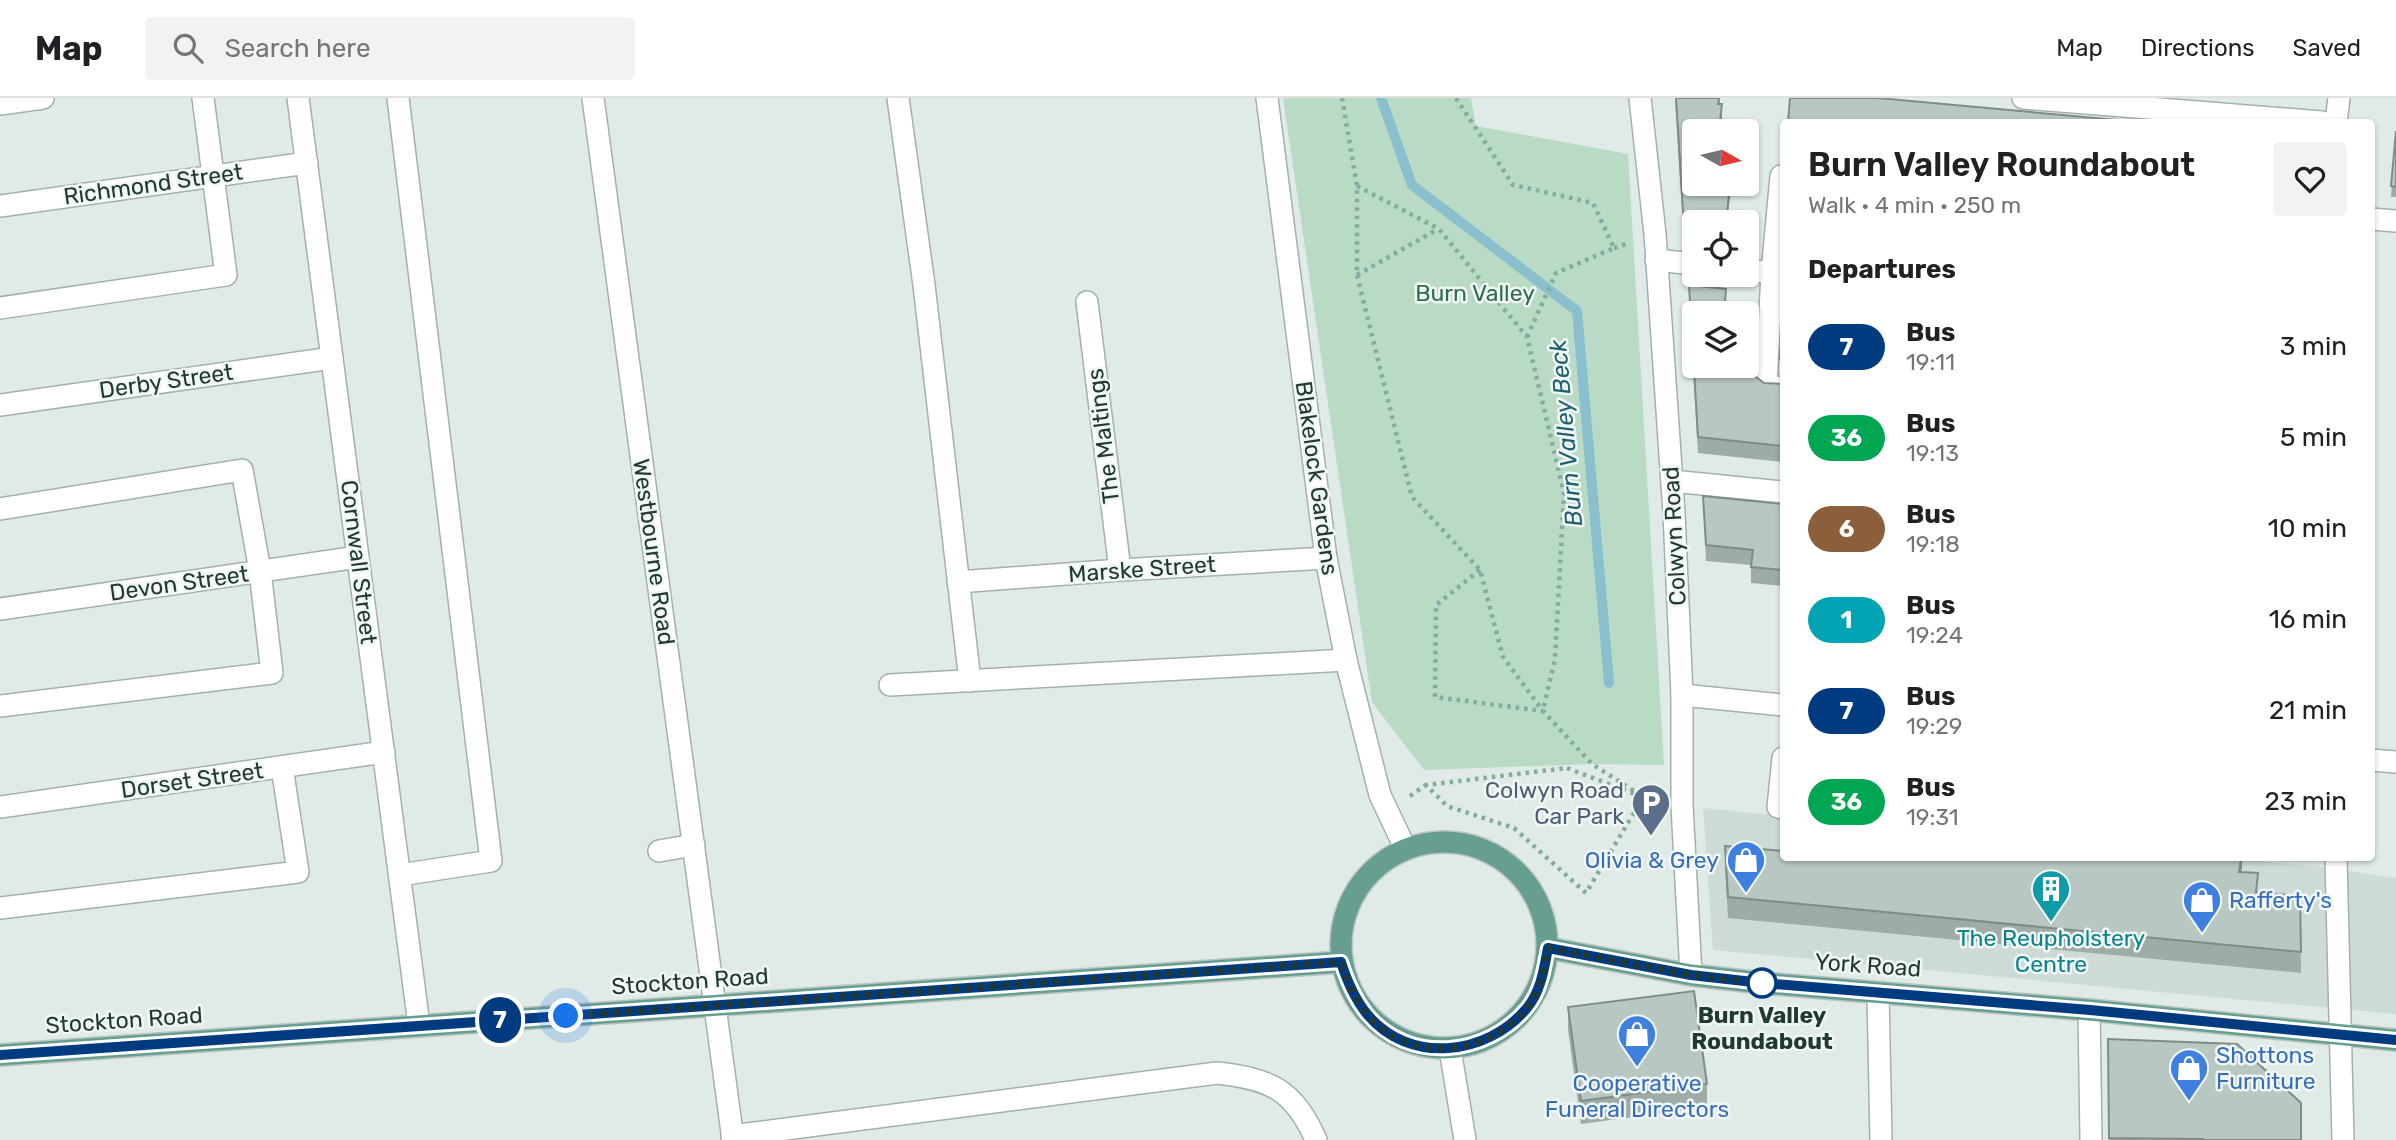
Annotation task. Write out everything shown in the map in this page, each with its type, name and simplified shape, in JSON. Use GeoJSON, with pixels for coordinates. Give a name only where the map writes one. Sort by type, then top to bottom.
{"type":"FeatureCollection","features":[{"type":"Feature","properties":{"kind":"main road"},"geometry":{"type":"LineString","coordinates":[[1439,841],[1472,845],[1504,859],[1528,883],[1544,914],[1548,948],[1542,978],[1533,997],[1507,1028],[1479,1043],[1450,1049],[1419,1046],[1391,1035],[1368,1016],[1351,991],[1341,962],[1341,934],[1347,907],[1361,882],[1381,862],[1405,848],[1439,841]]}},
{"type":"Feature","properties":{"kind":"main road","name":"York Road"},"geometry":{"type":"LineString","coordinates":[[1548,948],[1691,975],[2396,1040]]}},
{"type":"Feature","properties":{"kind":"main road","name":"Stockton Road"},"geometry":{"type":"LineString","coordinates":[[0,1055],[1341,962]]}},
{"type":"Feature","properties":{"kind":"street"},"geometry":{"type":"LineString","coordinates":[[0,104],[43,98]]}},
{"type":"Feature","properties":{"kind":"street"},"geometry":{"type":"LineString","coordinates":[[0,308],[226,275],[203,98]]}},
{"type":"Feature","properties":{"kind":"street","name":"Cornwall Street"},"geometry":{"type":"LineString","coordinates":[[298,98],[419,1025]]}},
{"type":"Feature","properties":{"kind":"street"},"geometry":{"type":"LineString","coordinates":[[398,98],[491,862],[400,875]]}},
{"type":"Feature","properties":{"kind":"street","name":"Westbourne Road"},"geometry":{"type":"LineString","coordinates":[[593,98],[732,1138]]}},
{"type":"Feature","properties":{"kind":"street"},"geometry":{"type":"LineString","coordinates":[[898,98],[924,285],[970,681]]}},
{"type":"Feature","properties":{"kind":"street","name":"Blakelock Gardens"},"geometry":{"type":"LineString","coordinates":[[1267,98],[1326,558],[1346,660],[1380,795],[1405,848]]}},
{"type":"Feature","properties":{"kind":"street","name":"Colwyn Road"},"geometry":{"type":"LineString","coordinates":[[1640,98],[1655,234],[1674,513],[1682,695],[1682,805],[1691,975]]}},
{"type":"Feature","properties":{"kind":"street"},"geometry":{"type":"LineString","coordinates":[[2023,98],[2219,106],[2303,119]]}},
{"type":"Feature","properties":{"kind":"street"},"geometry":{"type":"LineString","coordinates":[[2336,119],[2339,98]]}},
{"type":"Feature","properties":{"kind":"street","name":"Richmond Street"},"geometry":{"type":"LineString","coordinates":[[0,206],[307,163]]}},
{"type":"Feature","properties":{"kind":"street"},"geometry":{"type":"LineString","coordinates":[[1780,208],[1778,273],[1766,386],[1780,388]]}},
{"type":"Feature","properties":{"kind":"street"},"geometry":{"type":"LineString","coordinates":[[2375,219],[2396,220]]}},
{"type":"Feature","properties":{"kind":"street"},"geometry":{"type":"LineString","coordinates":[[1656,260],[1682,263]]}},
{"type":"Feature","properties":{"kind":"street"},"geometry":{"type":"LineString","coordinates":[[1759,271],[1778,273]]}},
{"type":"Feature","properties":{"kind":"street","name":"The Maltings"},"geometry":{"type":"LineString","coordinates":[[1087,302],[1120,570]]}},
{"type":"Feature","properties":{"kind":"street","name":"Derby Street"},"geometry":{"type":"LineString","coordinates":[[0,405],[332,358]]}},
{"type":"Feature","properties":{"kind":"street"},"geometry":{"type":"LineString","coordinates":[[0,509],[242,470],[260,571],[272,673],[0,706]]}},
{"type":"Feature","properties":{"kind":"street"},"geometry":{"type":"LineString","coordinates":[[1672,481],[1780,492]]}},
{"type":"Feature","properties":{"kind":"street","name":"Devon Street"},"geometry":{"type":"LineString","coordinates":[[0,609],[358,557]]}},
{"type":"Feature","properties":{"kind":"street","name":"Marske Street"},"geometry":{"type":"LineString","coordinates":[[958,582],[1326,558]]}},
{"type":"Feature","properties":{"kind":"street"},"geometry":{"type":"LineString","coordinates":[[890,685],[1346,660]]}},
{"type":"Feature","properties":{"kind":"street"},"geometry":{"type":"LineString","coordinates":[[1682,695],[1780,705]]}},
{"type":"Feature","properties":{"kind":"street","name":"Dorset Street"},"geometry":{"type":"LineString","coordinates":[[0,807],[384,752]]}},
{"type":"Feature","properties":{"kind":"street"},"geometry":{"type":"LineString","coordinates":[[2375,760],[2396,762]]}},
{"type":"Feature","properties":{"kind":"street"},"geometry":{"type":"LineString","coordinates":[[0,908],[298,872],[282,767]]}},
{"type":"Feature","properties":{"kind":"street"},"geometry":{"type":"LineString","coordinates":[[1780,787],[1780,807]]}},
{"type":"Feature","properties":{"kind":"street"},"geometry":{"type":"LineString","coordinates":[[659,851],[694,845]]}},
{"type":"Feature","properties":{"kind":"street"},"geometry":{"type":"LineString","coordinates":[[2336,861],[2343,1140]]}},
{"type":"Feature","properties":{"kind":"street"},"geometry":{"type":"LineString","coordinates":[[1878,993],[1881,1140]]}},
{"type":"Feature","properties":{"kind":"street"},"geometry":{"type":"LineString","coordinates":[[2090,1010],[2091,1140]]}},
{"type":"Feature","properties":{"kind":"street"},"geometry":{"type":"LineString","coordinates":[[1450,1049],[1465,1140]]}},
{"type":"Feature","properties":{"kind":"street"},"geometry":{"type":"LineString","coordinates":[[732,1138],[1217,1073],[1249,1077],[1279,1090],[1296,1103],[1316,1140]]}},
{"type":"Feature","properties":{"kind":"path"},"geometry":{"type":"LineString","coordinates":[[1342,98],[1357,186],[1357,275],[1412,497],[1480,570],[1503,657],[1543,711],[1592,764],[1645,798]]}},
{"type":"Feature","properties":{"kind":"path"},"geometry":{"type":"LineString","coordinates":[[1456,98],[1513,185],[1593,203],[1614,248],[1556,273],[1527,337]]}},
{"type":"Feature","properties":{"kind":"path"},"geometry":{"type":"LineString","coordinates":[[1357,186],[1439,229],[1527,337],[1564,493],[1555,659],[1543,711]]}},
{"type":"Feature","properties":{"kind":"path"},"geometry":{"type":"LineString","coordinates":[[1357,275],[1439,229]]}},
{"type":"Feature","properties":{"kind":"path"},"geometry":{"type":"LineString","coordinates":[[1480,570],[1436,605],[1435,697],[1543,711]]}},
{"type":"Feature","properties":{"kind":"path"},"geometry":{"type":"LineString","coordinates":[[1567,768],[1645,798],[1586,893],[1514,828],[1447,806],[1426,785],[1567,768]]}},
{"type":"Feature","properties":{"kind":"shaded area"},"geometry":{"type":"Polygon","coordinates":[[[1703,808],[1780,816],[1780,861],[2257,861],[2396,878],[2396,1014],[1713,950],[1703,808]]]}},
{"type":"Feature","properties":{"kind":"green space","name":"Burn Valley"},"geometry":{"type":"Polygon","coordinates":[[[1283,98],[1471,98],[1476,126],[1628,154],[1664,765],[1592,764],[1424,770],[1372,702],[1283,98]]]}},
{"type":"Feature","properties":{"kind":"building"},"geometry":{"type":"Polygon","coordinates":[[[1676,98],[1719,98],[1718,104],[1722,104],[1720,119],[1682,119],[1682,195],[1676,98]]]}},
{"type":"Feature","properties":{"kind":"building"},"geometry":{"type":"Polygon","coordinates":[[[1790,98],[1878,98],[2106,119],[1788,119],[1790,98]]]}},
{"type":"Feature","properties":{"kind":"building"},"geometry":{"type":"Polygon","coordinates":[[[2396,131],[2396,187],[2391,186],[2396,131]]]}},
{"type":"Feature","properties":{"kind":"building"},"geometry":{"type":"Polygon","coordinates":[[[1682,196],[1729,196],[1727,210],[1683,210],[1682,196]]]}},
{"type":"Feature","properties":{"kind":"building"},"geometry":{"type":"Polygon","coordinates":[[[1689,287],[1726,289],[1725,301],[1690,301],[1689,287]]]}},
{"type":"Feature","properties":{"kind":"building"},"geometry":{"type":"Polygon","coordinates":[[[1695,378],[1758,378],[1764,383],[1780,384],[1780,446],[1698,437],[1695,378]]]}},
{"type":"Feature","properties":{"kind":"building"},"geometry":{"type":"Polygon","coordinates":[[[1703,496],[1780,504],[1780,570],[1751,567],[1753,550],[1706,545],[1703,496]]]}},
{"type":"Feature","properties":{"kind":"building"},"geometry":{"type":"Polygon","coordinates":[[[1725,846],[1780,851],[1780,861],[2241,861],[2239,872],[2258,873],[2256,892],[2300,896],[2301,952],[1728,897],[1725,846]]]}},
{"type":"Feature","properties":{"kind":"building","name":"Cooperative Funeral Directors"},"geometry":{"type":"Polygon","coordinates":[[[1694,991],[1707,1084],[1581,1101],[1568,1007],[1694,991]]]}},
{"type":"Feature","properties":{"kind":"building","name":"Shottons Furniture"},"geometry":{"type":"Polygon","coordinates":[[[2108,1039],[2237,1044],[2301,1103],[2301,1140],[2109,1138],[2108,1039]]]}},
{"type":"Feature","properties":{"kind":"waterway","name":"Burn Valley Beck"},"geometry":{"type":"LineString","coordinates":[[1381,98],[1412,185],[1577,311],[1609,683]]}},
{"type":"Feature","properties":{"kind":"bus line","name":"7"},"geometry":{"type":"LineString","coordinates":[[0,1055],[1341,962],[1351,991],[1368,1016],[1391,1035],[1419,1046],[1450,1049],[1479,1043],[1507,1028],[1528,1006],[1542,978],[1548,948],[1691,975],[1762,983],[2090,1010],[2396,1040]]}},
{"type":"Feature","properties":{"kind":"place","name":"Colwyn Road Car Park"},"geometry":{"type":"Point","coordinates":[1651,837]}},
{"type":"Feature","properties":{"kind":"place","name":"Olivia & Grey"},"geometry":{"type":"Point","coordinates":[1746,894]}},
{"type":"Feature","properties":{"kind":"place","name":"The Reupholstery Centre"},"geometry":{"type":"Point","coordinates":[2051,923]}},
{"type":"Feature","properties":{"kind":"place","name":"Rafferty's"},"geometry":{"type":"Point","coordinates":[2202,934]}},
{"type":"Feature","properties":{"kind":"place","name":"Burn Valley Roundabout"},"geometry":{"type":"Point","coordinates":[1762,983]}},
{"type":"Feature","properties":{"kind":"place","name":"Cooperative Funeral Directors"},"geometry":{"type":"Point","coordinates":[1637,1068]}},
{"type":"Feature","properties":{"kind":"place","name":"Shottons Furniture"},"geometry":{"type":"Point","coordinates":[2189,1102]}},
{"type":"Feature","properties":{"kind":"route"},"geometry":{"type":"LineString","coordinates":[[566,1016],[1341,962],[1351,991],[1368,1016],[1391,1035],[1419,1046],[1450,1049],[1479,1043],[1507,1028],[1528,1006],[1542,978],[1548,948],[1691,975],[1762,983]]}}]}
